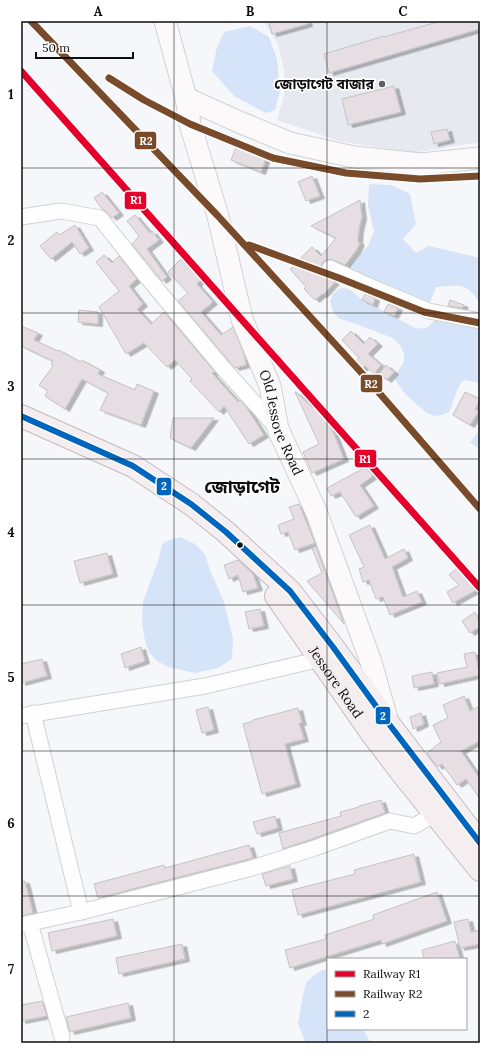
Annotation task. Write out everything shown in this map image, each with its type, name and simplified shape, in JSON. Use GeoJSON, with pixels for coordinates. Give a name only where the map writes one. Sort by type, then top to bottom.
{"type":"FeatureCollection","features":[{"type":"Feature","properties":{"kind":"highway","name":"Jessore Road"},"geometry":{"type":"LineString","coordinates":[[21,416],[133,466],[191,504],[226,532],[290,590],[389,724],[480,843]]}},
{"type":"Feature","properties":{"kind":"highway","name":"Jessore Road"},"geometry":{"type":"LineString","coordinates":[[243,547],[370,731],[480,870]]}},
{"type":"Feature","properties":{"kind":"main road","name":"Old Jessore Road"},"geometry":{"type":"LineString","coordinates":[[165,21],[186,98],[190,124],[218,216],[242,319],[270,386],[278,429],[316,511],[371,662],[401,772]]}},
{"type":"Feature","properties":{"kind":"main road"},"geometry":{"type":"LineString","coordinates":[[186,98],[290,143],[354,157],[421,164],[480,158]]}},
{"type":"Feature","properties":{"kind":"street"},"geometry":{"type":"LineString","coordinates":[[21,217],[61,211],[100,218],[146,276],[223,368],[278,429]]}},
{"type":"Feature","properties":{"kind":"street"},"geometry":{"type":"LineString","coordinates":[[330,268],[429,311],[480,321]]}},
{"type":"Feature","properties":{"kind":"street"},"geometry":{"type":"LineString","coordinates":[[81,912],[27,715],[205,686],[321,659]]}},
{"type":"Feature","properties":{"kind":"street"},"geometry":{"type":"LineString","coordinates":[[62,1037],[25,924],[81,912],[252,868],[312,849],[390,821],[414,826],[435,814]]}},
{"type":"Feature","properties":{"kind":"shaded area","name":"জোড়াগেট বাজার"},"geometry":{"type":"Polygon","coordinates":[[[480,21],[480,142],[411,153],[339,141],[277,120],[284,96],[284,71],[278,44],[264,22],[480,21]]]}},
{"type":"Feature","properties":{"kind":"water"},"geometry":{"type":"Polygon","coordinates":[[[250,26],[269,37],[277,59],[280,91],[275,110],[266,113],[234,96],[212,71],[217,47],[224,32],[250,26]]]}},
{"type":"Feature","properties":{"kind":"water"},"geometry":{"type":"Polygon","coordinates":[[[369,184],[391,185],[410,194],[416,224],[403,239],[416,253],[429,246],[480,258],[480,304],[466,288],[457,286],[436,287],[429,305],[346,269],[368,246],[374,232],[368,205],[369,184]]]}},
{"type":"Feature","properties":{"kind":"water"},"geometry":{"type":"Polygon","coordinates":[[[341,288],[349,289],[364,301],[415,328],[427,327],[440,317],[480,325],[480,383],[465,380],[458,388],[449,412],[435,416],[427,413],[406,395],[395,380],[397,372],[404,362],[404,354],[401,346],[392,338],[338,318],[333,311],[330,301],[333,294],[341,288]]]}},
{"type":"Feature","properties":{"kind":"water"},"geometry":{"type":"Polygon","coordinates":[[[480,429],[480,449],[470,443],[480,429]]]}},
{"type":"Feature","properties":{"kind":"water"},"geometry":{"type":"Polygon","coordinates":[[[180,537],[195,544],[205,554],[210,570],[224,602],[233,638],[232,659],[218,668],[195,673],[168,667],[157,661],[149,652],[145,641],[142,622],[143,602],[159,558],[162,544],[180,537]]]}},
{"type":"Feature","properties":{"kind":"water"},"geometry":{"type":"Polygon","coordinates":[[[327,969],[327,1030],[364,1030],[369,1040],[373,1043],[306,1043],[298,1024],[303,995],[307,981],[320,971],[327,969]]]}},
{"type":"Feature","properties":{"kind":"building"},"geometry":{"type":"Polygon","coordinates":[[[276,21],[307,21],[308,24],[272,34],[269,23],[276,21]]]}},
{"type":"Feature","properties":{"kind":"building"},"geometry":{"type":"Polygon","coordinates":[[[441,21],[480,21],[480,29],[329,73],[324,54],[441,21]]]}},
{"type":"Feature","properties":{"kind":"building"},"geometry":{"type":"Polygon","coordinates":[[[394,86],[401,112],[348,125],[342,99],[394,86]]]}},
{"type":"Feature","properties":{"kind":"building"},"geometry":{"type":"Polygon","coordinates":[[[447,129],[450,140],[434,144],[431,132],[447,129]]]}},
{"type":"Feature","properties":{"kind":"building"},"geometry":{"type":"Polygon","coordinates":[[[236,147],[266,158],[261,172],[231,160],[236,147]]]}},
{"type":"Feature","properties":{"kind":"building"},"geometry":{"type":"Polygon","coordinates":[[[312,176],[320,196],[306,201],[298,182],[312,176]]]}},
{"type":"Feature","properties":{"kind":"building"},"geometry":{"type":"Polygon","coordinates":[[[102,192],[119,213],[112,218],[102,209],[94,198],[102,192]]]}},
{"type":"Feature","properties":{"kind":"building"},"geometry":{"type":"Polygon","coordinates":[[[360,200],[362,217],[358,241],[360,243],[356,251],[345,265],[329,259],[324,261],[321,268],[322,273],[335,282],[323,295],[322,294],[315,300],[304,289],[306,287],[290,269],[312,247],[321,256],[336,238],[311,226],[360,200]]]}},
{"type":"Feature","properties":{"kind":"building"},"geometry":{"type":"Polygon","coordinates":[[[135,215],[150,233],[152,231],[159,240],[147,249],[167,277],[162,281],[132,244],[139,236],[127,221],[135,215]]]}},
{"type":"Feature","properties":{"kind":"building"},"geometry":{"type":"Polygon","coordinates":[[[75,225],[89,248],[80,254],[72,242],[51,259],[40,246],[57,232],[59,235],[75,225]]]}},
{"type":"Feature","properties":{"kind":"building"},"geometry":{"type":"Polygon","coordinates":[[[104,255],[112,263],[119,256],[137,279],[129,286],[143,304],[137,309],[151,324],[164,312],[215,372],[212,373],[238,402],[240,400],[247,408],[264,435],[249,444],[224,406],[219,412],[190,381],[192,379],[175,360],[167,367],[144,343],[126,354],[99,307],[119,291],[96,262],[104,255]]]}},
{"type":"Feature","properties":{"kind":"building"},"geometry":{"type":"Polygon","coordinates":[[[181,259],[201,280],[197,284],[213,302],[201,312],[221,335],[233,327],[244,354],[246,365],[235,368],[178,301],[188,293],[168,272],[181,259]]]}},
{"type":"Feature","properties":{"kind":"building"},"geometry":{"type":"Polygon","coordinates":[[[365,294],[375,298],[373,305],[362,300],[365,294]]]}},
{"type":"Feature","properties":{"kind":"building"},"geometry":{"type":"Polygon","coordinates":[[[450,300],[464,305],[462,308],[448,306],[450,300]]]}},
{"type":"Feature","properties":{"kind":"building"},"geometry":{"type":"Polygon","coordinates":[[[388,304],[398,308],[394,316],[384,312],[388,304]]]}},
{"type":"Feature","properties":{"kind":"building"},"geometry":{"type":"Polygon","coordinates":[[[79,310],[98,312],[98,324],[78,322],[79,310]]]}},
{"type":"Feature","properties":{"kind":"building"},"geometry":{"type":"Polygon","coordinates":[[[21,326],[38,333],[34,340],[58,351],[59,350],[80,362],[82,360],[100,370],[98,374],[135,390],[137,384],[154,391],[141,425],[100,410],[108,393],[82,379],[65,409],[45,396],[48,391],[39,385],[53,366],[51,364],[53,361],[21,346],[21,326]]]}},
{"type":"Feature","properties":{"kind":"building"},"geometry":{"type":"Polygon","coordinates":[[[351,331],[364,344],[370,337],[378,344],[368,354],[381,365],[374,374],[365,366],[362,369],[355,363],[359,358],[342,340],[351,331]]]}},
{"type":"Feature","properties":{"kind":"building"},"geometry":{"type":"Polygon","coordinates":[[[386,365],[394,372],[387,380],[379,374],[386,365]]]}},
{"type":"Feature","properties":{"kind":"building"},"geometry":{"type":"Polygon","coordinates":[[[295,392],[312,407],[318,404],[334,434],[344,459],[312,473],[303,452],[319,444],[295,392]]]}},
{"type":"Feature","properties":{"kind":"building"},"geometry":{"type":"Polygon","coordinates":[[[465,392],[480,399],[475,410],[479,411],[470,425],[453,415],[465,392]]]}},
{"type":"Feature","properties":{"kind":"building"},"geometry":{"type":"Polygon","coordinates":[[[173,418],[214,418],[191,448],[170,438],[173,418]]]}},
{"type":"Feature","properties":{"kind":"building"},"geometry":{"type":"Polygon","coordinates":[[[366,467],[373,476],[360,485],[374,506],[356,517],[340,492],[331,496],[327,488],[366,467]]]}},
{"type":"Feature","properties":{"kind":"building"},"geometry":{"type":"Polygon","coordinates":[[[299,504],[315,543],[295,550],[288,532],[281,534],[278,525],[294,519],[289,507],[299,504]]]}},
{"type":"Feature","properties":{"kind":"building"},"geometry":{"type":"Polygon","coordinates":[[[370,525],[385,559],[404,549],[408,558],[392,567],[403,597],[417,591],[422,602],[390,615],[383,597],[376,599],[369,580],[363,582],[359,569],[364,567],[349,535],[370,525]]]}},
{"type":"Feature","properties":{"kind":"building"},"geometry":{"type":"Polygon","coordinates":[[[316,547],[344,624],[307,581],[322,573],[312,548],[316,547]]]}},
{"type":"Feature","properties":{"kind":"building"},"geometry":{"type":"Polygon","coordinates":[[[107,553],[113,574],[80,583],[74,561],[107,553]]]}},
{"type":"Feature","properties":{"kind":"building"},"geometry":{"type":"Polygon","coordinates":[[[238,560],[253,574],[258,588],[243,592],[238,575],[229,579],[224,565],[238,560]]]}},
{"type":"Feature","properties":{"kind":"building"},"geometry":{"type":"Polygon","coordinates":[[[458,567],[478,589],[453,603],[447,592],[459,585],[449,575],[458,567]]]}},
{"type":"Feature","properties":{"kind":"building"},"geometry":{"type":"Polygon","coordinates":[[[260,609],[264,626],[249,629],[245,612],[260,609]]]}},
{"type":"Feature","properties":{"kind":"building"},"geometry":{"type":"Polygon","coordinates":[[[475,612],[480,621],[480,627],[470,633],[462,621],[475,612]]]}},
{"type":"Feature","properties":{"kind":"building"},"geometry":{"type":"Polygon","coordinates":[[[141,647],[145,661],[125,668],[121,654],[141,647]]]}},
{"type":"Feature","properties":{"kind":"building"},"geometry":{"type":"Polygon","coordinates":[[[475,652],[480,675],[440,684],[437,673],[467,667],[464,654],[475,652]]]}},
{"type":"Feature","properties":{"kind":"building"},"geometry":{"type":"Polygon","coordinates":[[[42,659],[47,676],[21,683],[21,664],[42,659]]]}},
{"type":"Feature","properties":{"kind":"building"},"geometry":{"type":"Polygon","coordinates":[[[432,672],[434,684],[414,688],[412,676],[432,672]]]}},
{"type":"Feature","properties":{"kind":"building"},"geometry":{"type":"Polygon","coordinates":[[[464,696],[470,711],[480,706],[480,741],[461,751],[480,779],[480,799],[466,779],[457,785],[442,764],[438,767],[427,753],[441,742],[433,725],[448,718],[443,705],[464,696]]]}},
{"type":"Feature","properties":{"kind":"building"},"geometry":{"type":"Polygon","coordinates":[[[208,707],[214,730],[202,733],[196,710],[208,707]]]}},
{"type":"Feature","properties":{"kind":"building"},"geometry":{"type":"Polygon","coordinates":[[[298,708],[302,723],[299,723],[304,739],[285,744],[296,784],[262,794],[243,724],[298,708]]]}},
{"type":"Feature","properties":{"kind":"building"},"geometry":{"type":"Polygon","coordinates":[[[421,713],[424,724],[413,729],[410,717],[421,713]]]}},
{"type":"Feature","properties":{"kind":"building"},"geometry":{"type":"Polygon","coordinates":[[[381,800],[385,813],[283,849],[279,833],[341,816],[340,812],[381,800]]]}},
{"type":"Feature","properties":{"kind":"building"},"geometry":{"type":"Polygon","coordinates":[[[275,816],[278,828],[257,834],[253,822],[275,816]]]}},
{"type":"Feature","properties":{"kind":"building"},"geometry":{"type":"Polygon","coordinates":[[[249,845],[253,858],[98,898],[94,884],[164,865],[165,868],[249,845]]]}},
{"type":"Feature","properties":{"kind":"building"},"geometry":{"type":"Polygon","coordinates":[[[414,854],[421,882],[298,915],[292,890],[355,874],[354,870],[414,854]]]}},
{"type":"Feature","properties":{"kind":"building"},"geometry":{"type":"Polygon","coordinates":[[[290,866],[293,879],[266,886],[262,874],[290,866]]]}},
{"type":"Feature","properties":{"kind":"building"},"geometry":{"type":"Polygon","coordinates":[[[21,881],[25,881],[33,913],[21,916],[21,881]]]}},
{"type":"Feature","properties":{"kind":"building"},"geometry":{"type":"Polygon","coordinates":[[[437,892],[447,921],[382,944],[381,940],[290,968],[285,950],[326,939],[325,935],[374,919],[373,915],[437,892]]]}},
{"type":"Feature","properties":{"kind":"building"},"geometry":{"type":"Polygon","coordinates":[[[113,919],[117,936],[52,951],[48,933],[113,919]]]}},
{"type":"Feature","properties":{"kind":"building"},"geometry":{"type":"Polygon","coordinates":[[[468,919],[471,932],[480,930],[480,944],[460,948],[454,922],[468,919]]]}},
{"type":"Feature","properties":{"kind":"building"},"geometry":{"type":"Polygon","coordinates":[[[455,941],[460,958],[424,958],[422,950],[455,941]]]}},
{"type":"Feature","properties":{"kind":"building"},"geometry":{"type":"Polygon","coordinates":[[[182,944],[185,959],[119,974],[116,958],[182,944]]]}},
{"type":"Feature","properties":{"kind":"building"},"geometry":{"type":"Polygon","coordinates":[[[42,1001],[47,1016],[21,1021],[21,1005],[42,1001]]]}},
{"type":"Feature","properties":{"kind":"building"},"geometry":{"type":"Polygon","coordinates":[[[128,1003],[131,1018],[70,1032],[66,1017],[128,1003]]]}},
{"type":"Feature","properties":{"kind":"rail line","name":"R2"},"geometry":{"type":"LineString","coordinates":[[31,21],[218,216],[368,380],[480,509]]}},
{"type":"Feature","properties":{"kind":"rail line","name":"R1"},"geometry":{"type":"LineString","coordinates":[[21,71],[480,588]]}},
{"type":"Feature","properties":{"kind":"rail line","name":"R2"},"geometry":{"type":"LineString","coordinates":[[109,78],[144,100],[190,124],[273,158],[346,173],[420,179],[480,176]]}},
{"type":"Feature","properties":{"kind":"rail line","name":"R2"},"geometry":{"type":"LineString","coordinates":[[249,245],[339,278],[424,312],[480,323]]}},
{"type":"Feature","properties":{"kind":"transit line","name":"2"},"geometry":{"type":"LineString","coordinates":[[21,416],[133,466],[191,504],[226,532],[290,591],[480,843]]}},
{"type":"Feature","properties":{"kind":"place","name":"জোড়াগেট বাজার"},"geometry":{"type":"Point","coordinates":[382,84]}},
{"type":"Feature","properties":{"kind":"district","name":"জোড়াগেট"},"geometry":{"type":"Point","coordinates":[242,487]}}]}
